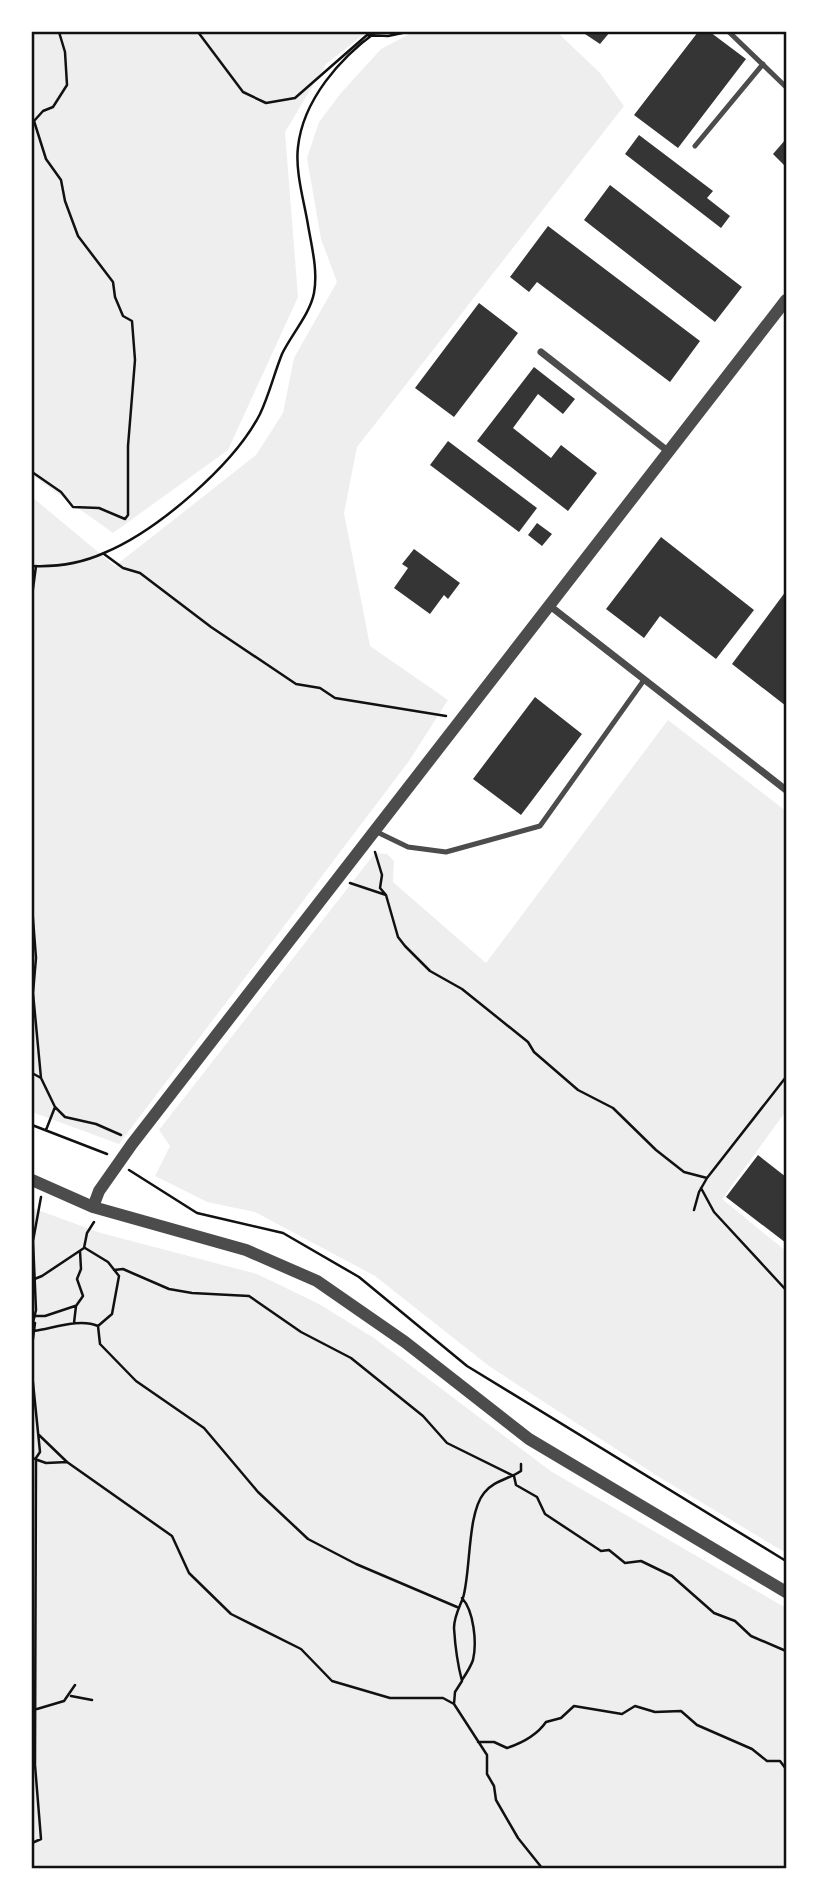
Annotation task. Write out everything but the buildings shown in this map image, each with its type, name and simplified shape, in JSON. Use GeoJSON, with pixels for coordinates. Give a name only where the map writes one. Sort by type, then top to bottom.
{"type":"FeatureCollection","features":[{"type":"Feature","properties":{"kind":"street"},"geometry":{"type":"LineString","coordinates":[[96,1208],[99,1191],[132,1144],[786,300]]}},
{"type":"Feature","properties":{"kind":"street"},"geometry":{"type":"LineString","coordinates":[[541,352],[669,452]]}},
{"type":"Feature","properties":{"kind":"street"},"geometry":{"type":"LineString","coordinates":[[550,606],[786,790]]}},
{"type":"Feature","properties":{"kind":"street"},"geometry":{"type":"LineString","coordinates":[[37,1184],[96,1208],[246,1250],[317,1281],[405,1342],[530,1439],[786,1592]]}},
{"type":"Feature","properties":{"kind":"lane"},"geometry":{"type":"LineString","coordinates":[[729,32],[786,87]]}},
{"type":"Feature","properties":{"kind":"lane"},"geometry":{"type":"LineString","coordinates":[[695,146],[763,64]]}},
{"type":"Feature","properties":{"kind":"lane"},"geometry":{"type":"LineString","coordinates":[[374,830],[408,847],[446,852],[540,826],[644,680]]}},
{"type":"Feature","properties":{"kind":"path"},"geometry":{"type":"LineString","coordinates":[[32,472],[61,492],[73,508],[99,508],[125,519],[128,515],[128,446],[135,359],[132,321],[123,316],[115,297],[113,282],[79,236],[65,201],[61,180],[46,159],[34,121],[53,107],[67,85],[65,51],[59,32]]}},
{"type":"Feature","properties":{"kind":"path"},"geometry":{"type":"LineString","coordinates":[[198,32],[235,84],[252,97],[266,103],[287,100],[315,82],[328,78]]}},
{"type":"Feature","properties":{"kind":"path"},"geometry":{"type":"LineString","coordinates":[[315,82],[321,72],[352,46],[376,32]]}},
{"type":"Feature","properties":{"kind":"path"},"geometry":{"type":"LineString","coordinates":[[32,596],[34,566],[61,565],[104,554],[166,515],[211,476],[243,439],[260,414],[283,352],[314,296],[316,274],[298,147],[312,103],[328,78],[370,36],[407,32]]}},
{"type":"Feature","properties":{"kind":"path"},"geometry":{"type":"LineString","coordinates":[[104,554],[123,568],[140,573],[211,627],[296,684],[320,688],[335,698],[423,710],[449,717],[457,724]]}},
{"type":"Feature","properties":{"kind":"path"},"geometry":{"type":"LineString","coordinates":[[32,782],[32,861]]}},
{"type":"Feature","properties":{"kind":"path"},"geometry":{"type":"LineString","coordinates":[[366,841],[379,861],[380,888],[386,895],[398,937],[419,962],[462,989],[528,1042],[534,1052],[578,1090],[613,1108],[656,1150],[684,1172],[707,1178]]}},
{"type":"Feature","properties":{"kind":"path"},"geometry":{"type":"LineString","coordinates":[[337,879],[386,895]]}},
{"type":"Feature","properties":{"kind":"path"},"geometry":{"type":"LineString","coordinates":[[32,906],[36,958],[33,992],[41,1078],[55,1107],[68,1118],[96,1124],[121,1135],[132,1144]]}},
{"type":"Feature","properties":{"kind":"path"},"geometry":{"type":"LineString","coordinates":[[32,1073],[41,1078]]}},
{"type":"Feature","properties":{"kind":"path"},"geometry":{"type":"LineString","coordinates":[[694,1210],[707,1178],[786,1077]]}},
{"type":"Feature","properties":{"kind":"path"},"geometry":{"type":"LineString","coordinates":[[46,1129],[55,1107]]}},
{"type":"Feature","properties":{"kind":"path"},"geometry":{"type":"LineString","coordinates":[[32,1346],[36,1317],[32,1242],[37,1184]]}},
{"type":"Feature","properties":{"kind":"path"},"geometry":{"type":"LineString","coordinates":[[701,1188],[714,1212],[786,1290]]}},
{"type":"Feature","properties":{"kind":"path"},"geometry":{"type":"LineString","coordinates":[[34,1279],[84,1248],[96,1208]]}},
{"type":"Feature","properties":{"kind":"path"},"geometry":{"type":"LineString","coordinates":[[84,1248],[119,1276],[112,1314],[98,1326]]}},
{"type":"Feature","properties":{"kind":"path"},"geometry":{"type":"LineString","coordinates":[[74,1323],[75,1306],[83,1296],[77,1279],[81,1269],[80,1251]]}},
{"type":"Feature","properties":{"kind":"path"},"geometry":{"type":"LineString","coordinates":[[114,1270],[123,1269],[157,1284],[192,1293],[248,1296],[301,1332],[351,1358],[423,1416],[447,1443],[513,1476],[516,1486],[537,1497],[544,1514],[601,1551],[609,1550],[625,1563],[641,1561],[671,1576],[714,1613],[735,1621],[751,1636],[786,1651]]}},
{"type":"Feature","properties":{"kind":"path"},"geometry":{"type":"LineString","coordinates":[[36,1317],[75,1306]]}},
{"type":"Feature","properties":{"kind":"path"},"geometry":{"type":"LineString","coordinates":[[33,1329],[55,1330],[68,1323],[90,1322],[98,1326]]}},
{"type":"Feature","properties":{"kind":"path"},"geometry":{"type":"LineString","coordinates":[[98,1326],[100,1343],[136,1381],[204,1428],[258,1492],[309,1539],[356,1564],[457,1607]]}},
{"type":"Feature","properties":{"kind":"path"},"geometry":{"type":"LineString","coordinates":[[32,1373],[40,1452],[34,1458],[35,1765],[41,1839],[32,1843]]}},
{"type":"Feature","properties":{"kind":"path"},"geometry":{"type":"LineString","coordinates":[[39,1436],[67,1462],[172,1536],[189,1573],[231,1614],[301,1649],[332,1681],[390,1698],[443,1698],[454,1692],[473,1660],[473,1625],[468,1604],[463,1598]]}},
{"type":"Feature","properties":{"kind":"path"},"geometry":{"type":"LineString","coordinates":[[34,1458],[46,1463],[67,1462]]}},
{"type":"Feature","properties":{"kind":"path"},"geometry":{"type":"LineString","coordinates":[[462,1681],[457,1664],[459,1651],[454,1627],[457,1607],[463,1598],[472,1530],[482,1494],[494,1484],[520,1471],[521,1464]]}},
{"type":"Feature","properties":{"kind":"path"},"geometry":{"type":"LineString","coordinates":[[35,1712],[64,1702],[71,1696],[75,1685]]}},
{"type":"Feature","properties":{"kind":"path"},"geometry":{"type":"LineString","coordinates":[[454,1692],[454,1704]]}},
{"type":"Feature","properties":{"kind":"path"},"geometry":{"type":"LineString","coordinates":[[71,1696],[92,1700]]}},
{"type":"Feature","properties":{"kind":"path"},"geometry":{"type":"LineString","coordinates":[[443,1698],[454,1704],[488,1755],[487,1774],[494,1786],[496,1800],[518,1838],[542,1868]]}},
{"type":"Feature","properties":{"kind":"path"},"geometry":{"type":"LineString","coordinates":[[478,1742],[494,1742],[507,1748],[520,1744],[539,1732],[546,1722],[561,1718],[574,1706],[622,1714],[635,1706],[655,1712],[681,1711],[697,1725],[752,1749],[767,1761],[779,1761],[786,1769]]}},
{"type":"Feature","properties":{"kind":"shaded area"},"geometry":{"type":"Polygon","coordinates":[[[32,32],[367,32],[326,64],[285,132],[298,297],[228,450],[113,533],[32,475],[32,32]]]}},
{"type":"Feature","properties":{"kind":"shaded area"},"geometry":{"type":"Polygon","coordinates":[[[413,32],[557,32],[600,73],[624,106],[357,447],[344,513],[370,646],[448,700],[409,761],[119,1144],[32,1112],[32,497],[115,566],[256,455],[283,413],[294,358],[337,282],[321,239],[307,158],[319,122],[381,49],[413,32]]]}},
{"type":"Feature","properties":{"kind":"shaded area"},"geometry":{"type":"Polygon","coordinates":[[[668,720],[786,811],[786,1111],[722,1199],[786,1251],[786,1553],[659,1477],[489,1366],[375,1276],[255,1212],[207,1202],[155,1176],[170,1146],[159,1130],[375,853],[387,854],[394,861],[393,882],[486,963],[668,720]]]}},
{"type":"Feature","properties":{"kind":"shaded area"},"geometry":{"type":"Polygon","coordinates":[[[32,1208],[101,1233],[257,1274],[319,1304],[374,1338],[552,1472],[786,1608],[786,1868],[32,1868],[32,1208]]]}}]}
